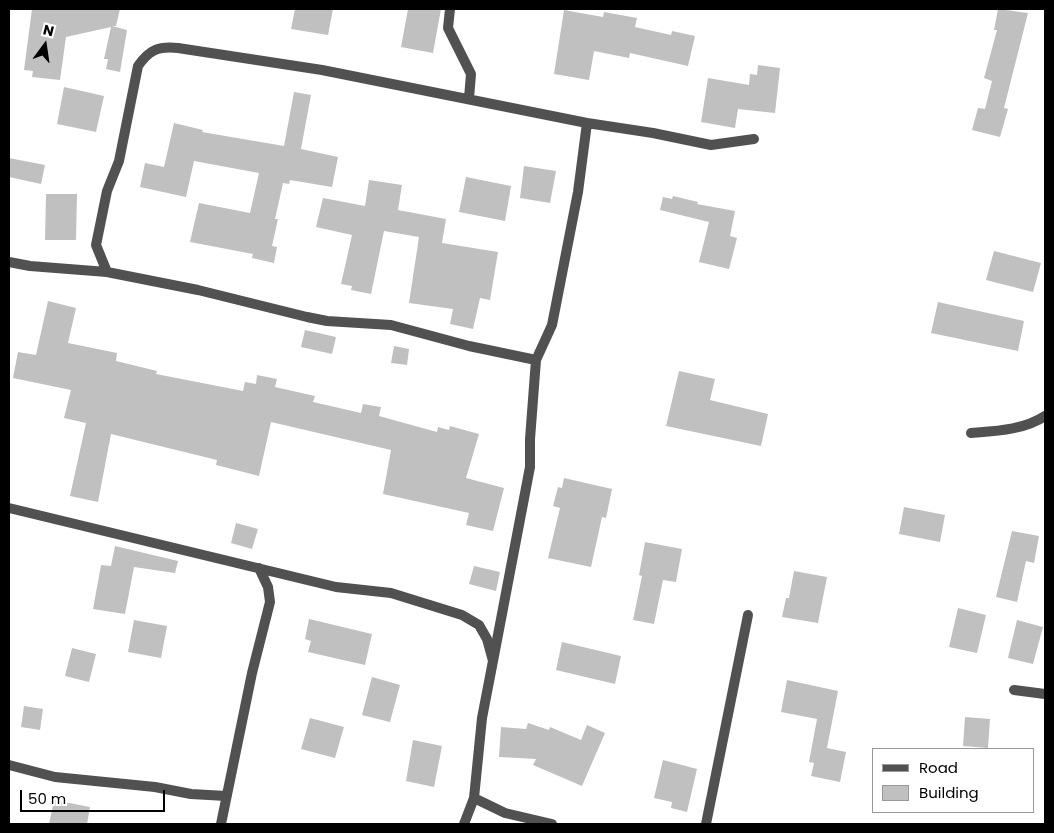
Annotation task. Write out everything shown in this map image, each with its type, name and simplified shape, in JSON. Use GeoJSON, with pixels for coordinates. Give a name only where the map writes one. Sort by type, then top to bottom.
{"type":"FeatureCollection","features":[{"type":"Feature","properties":{"kind":"street"},"geometry":{"type":"LineString","coordinates":[[450,9],[448,28],[471,74],[469,98]]}},
{"type":"Feature","properties":{"kind":"street"},"geometry":{"type":"LineString","coordinates":[[107,272],[96,244],[107,191],[120,161],[138,66],[146,54],[156,48],[178,48],[231,56],[469,98],[523,112],[653,133],[711,145],[754,139]]}},
{"type":"Feature","properties":{"kind":"street"},"geometry":{"type":"LineString","coordinates":[[464,824],[474,798],[482,718],[530,467],[530,439],[536,360],[552,326],[578,192],[587,123]]}},
{"type":"Feature","properties":{"kind":"street"},"geometry":{"type":"LineString","coordinates":[[9,262],[30,266],[107,272],[215,294],[307,317],[391,325],[469,346],[536,360]]}},
{"type":"Feature","properties":{"kind":"street"},"geometry":{"type":"LineString","coordinates":[[971,432],[1005,430],[1039,420],[1045,416]]}},
{"type":"Feature","properties":{"kind":"street"},"geometry":{"type":"LineString","coordinates":[[9,508],[336,587],[391,593],[462,615],[479,625],[488,639],[493,662]]}},
{"type":"Feature","properties":{"kind":"street"},"geometry":{"type":"LineString","coordinates":[[221,824],[252,673],[270,602],[268,587],[259,568]]}},
{"type":"Feature","properties":{"kind":"street"},"geometry":{"type":"LineString","coordinates":[[706,824],[748,615]]}},
{"type":"Feature","properties":{"kind":"street"},"geometry":{"type":"LineString","coordinates":[[1014,690],[1045,694]]}},
{"type":"Feature","properties":{"kind":"street"},"geometry":{"type":"LineString","coordinates":[[9,765],[55,777],[155,787],[191,794],[226,796]]}},
{"type":"Feature","properties":{"kind":"street"},"geometry":{"type":"LineString","coordinates":[[474,798],[505,813],[552,824]]}},
{"type":"Feature","properties":{"kind":"building"},"geometry":{"type":"Polygon","coordinates":[[[32,9],[120,9],[116,26],[112,26],[127,30],[120,72],[106,69],[108,59],[104,59],[111,27],[66,37],[60,80],[32,77],[33,71],[24,70],[32,9]]]}},
{"type":"Feature","properties":{"kind":"building"},"geometry":{"type":"Polygon","coordinates":[[[295,9],[333,9],[328,35],[291,29],[295,9]]]}},
{"type":"Feature","properties":{"kind":"building"},"geometry":{"type":"Polygon","coordinates":[[[408,9],[441,9],[433,53],[401,47],[408,9]]]}},
{"type":"Feature","properties":{"kind":"building"},"geometry":{"type":"Polygon","coordinates":[[[998,9],[1028,13],[1004,108],[1008,109],[1000,137],[972,130],[978,108],[985,109],[992,81],[984,78],[997,30],[994,30],[998,9]]]}},
{"type":"Feature","properties":{"kind":"building"},"geometry":{"type":"Polygon","coordinates":[[[564,10],[603,17],[604,12],[637,18],[635,27],[671,35],[672,31],[695,36],[688,66],[630,53],[629,58],[594,51],[589,80],[554,74],[564,10]]]}},
{"type":"Feature","properties":{"kind":"building"},"geometry":{"type":"Polygon","coordinates":[[[758,65],[780,68],[775,113],[738,109],[735,128],[701,122],[708,78],[749,85],[750,74],[757,75],[758,65]]]}},
{"type":"Feature","properties":{"kind":"building"},"geometry":{"type":"Polygon","coordinates":[[[64,87],[104,96],[96,132],[57,124],[64,87]]]}},
{"type":"Feature","properties":{"kind":"building"},"geometry":{"type":"Polygon","coordinates":[[[294,92],[311,95],[301,149],[338,157],[332,187],[290,180],[289,184],[283,183],[275,219],[278,219],[272,246],[277,247],[274,263],[252,258],[253,254],[190,242],[199,203],[250,213],[259,173],[194,161],[186,197],[140,187],[145,163],[164,167],[174,123],[203,130],[202,132],[284,146],[294,92]]]}},
{"type":"Feature","properties":{"kind":"building"},"geometry":{"type":"Polygon","coordinates":[[[9,158],[45,165],[41,184],[9,177],[9,158]]]}},
{"type":"Feature","properties":{"kind":"building"},"geometry":{"type":"Polygon","coordinates":[[[524,166],[556,171],[550,203],[520,198],[524,166]]]}},
{"type":"Feature","properties":{"kind":"building"},"geometry":{"type":"Polygon","coordinates":[[[466,177],[511,186],[505,221],[459,212],[466,177]]]}},
{"type":"Feature","properties":{"kind":"building"},"geometry":{"type":"Polygon","coordinates":[[[369,180],[402,185],[398,210],[446,219],[442,243],[498,252],[490,300],[480,298],[473,329],[450,324],[453,309],[409,303],[419,237],[384,231],[371,294],[351,290],[352,286],[341,284],[352,235],[316,227],[323,198],[365,206],[369,180]]]}},
{"type":"Feature","properties":{"kind":"building"},"geometry":{"type":"Polygon","coordinates":[[[46,194],[77,194],[76,240],[45,240],[46,194]]]}},
{"type":"Feature","properties":{"kind":"building"},"geometry":{"type":"Polygon","coordinates":[[[673,196],[698,202],[697,204],[735,211],[730,236],[737,238],[729,269],[699,262],[709,222],[660,210],[663,197],[672,199],[673,196]]]}},
{"type":"Feature","properties":{"kind":"building"},"geometry":{"type":"Polygon","coordinates":[[[994,251],[1041,263],[1033,292],[986,280],[994,251]]]}},
{"type":"Feature","properties":{"kind":"building"},"geometry":{"type":"Polygon","coordinates":[[[48,301],[76,308],[68,343],[117,353],[116,361],[157,371],[156,374],[243,391],[245,382],[256,384],[257,375],[277,379],[275,387],[315,396],[313,402],[361,413],[363,404],[381,407],[379,416],[437,432],[438,427],[449,430],[450,426],[479,434],[466,478],[504,488],[493,531],[466,525],[469,513],[383,494],[391,450],[271,422],[259,476],[216,465],[217,460],[111,434],[98,502],[70,496],[86,423],[64,418],[71,390],[13,378],[18,352],[36,355],[48,301]]]}},
{"type":"Feature","properties":{"kind":"building"},"geometry":{"type":"Polygon","coordinates":[[[938,302],[1024,321],[1018,351],[931,333],[938,302]]]}},
{"type":"Feature","properties":{"kind":"building"},"geometry":{"type":"Polygon","coordinates":[[[305,330],[336,337],[332,354],[301,347],[305,330]]]}},
{"type":"Feature","properties":{"kind":"building"},"geometry":{"type":"Polygon","coordinates":[[[394,346],[409,349],[407,365],[391,363],[394,346]]]}},
{"type":"Feature","properties":{"kind":"building"},"geometry":{"type":"Polygon","coordinates":[[[679,371],[715,379],[710,400],[768,414],[761,446],[666,426],[679,371]]]}},
{"type":"Feature","properties":{"kind":"building"},"geometry":{"type":"Polygon","coordinates":[[[564,478],[612,489],[606,518],[602,517],[591,567],[548,558],[560,508],[553,506],[558,487],[562,488],[564,478]]]}},
{"type":"Feature","properties":{"kind":"building"},"geometry":{"type":"Polygon","coordinates":[[[904,507],[945,515],[940,542],[899,534],[904,507]]]}},
{"type":"Feature","properties":{"kind":"building"},"geometry":{"type":"Polygon","coordinates":[[[236,523],[258,529],[252,549],[231,543],[236,523]]]}},
{"type":"Feature","properties":{"kind":"building"},"geometry":{"type":"Polygon","coordinates":[[[1012,531],[1039,536],[1034,563],[1026,561],[1017,602],[996,597],[1012,531]]]}},
{"type":"Feature","properties":{"kind":"building"},"geometry":{"type":"Polygon","coordinates":[[[645,542],[682,549],[676,582],[663,580],[654,624],[633,620],[642,576],[639,575],[645,542]]]}},
{"type":"Feature","properties":{"kind":"building"},"geometry":{"type":"Polygon","coordinates":[[[115,546],[178,561],[175,573],[134,567],[125,614],[93,609],[101,565],[111,566],[115,546]]]}},
{"type":"Feature","properties":{"kind":"building"},"geometry":{"type":"Polygon","coordinates":[[[474,566],[500,572],[496,591],[469,584],[474,566]]]}},
{"type":"Feature","properties":{"kind":"building"},"geometry":{"type":"Polygon","coordinates":[[[794,571],[827,577],[818,623],[782,617],[786,598],[789,598],[794,571]]]}},
{"type":"Feature","properties":{"kind":"building"},"geometry":{"type":"Polygon","coordinates":[[[958,608],[986,615],[977,653],[949,647],[958,608]]]}},
{"type":"Feature","properties":{"kind":"building"},"geometry":{"type":"Polygon","coordinates":[[[309,619],[372,634],[365,665],[308,652],[311,641],[305,639],[309,619]]]}},
{"type":"Feature","properties":{"kind":"building"},"geometry":{"type":"Polygon","coordinates":[[[134,620],[167,626],[161,658],[128,652],[134,620]]]}},
{"type":"Feature","properties":{"kind":"building"},"geometry":{"type":"Polygon","coordinates":[[[1017,620],[1043,627],[1033,664],[1008,658],[1017,620]]]}},
{"type":"Feature","properties":{"kind":"building"},"geometry":{"type":"Polygon","coordinates":[[[562,642],[621,656],[615,684],[556,670],[562,642]]]}},
{"type":"Feature","properties":{"kind":"building"},"geometry":{"type":"Polygon","coordinates":[[[72,648],[96,654],[89,682],[65,676],[72,648]]]}},
{"type":"Feature","properties":{"kind":"building"},"geometry":{"type":"Polygon","coordinates":[[[372,677],[400,685],[390,722],[362,715],[372,677]]]}},
{"type":"Feature","properties":{"kind":"building"},"geometry":{"type":"Polygon","coordinates":[[[787,680],[838,691],[827,748],[846,752],[840,782],[811,776],[814,763],[809,762],[817,719],[781,712],[787,680]]]}},
{"type":"Feature","properties":{"kind":"building"},"geometry":{"type":"Polygon","coordinates":[[[24,706],[43,709],[40,730],[21,727],[24,706]]]}},
{"type":"Feature","properties":{"kind":"building"},"geometry":{"type":"Polygon","coordinates":[[[965,717],[990,719],[988,748],[963,746],[965,717]]]}},
{"type":"Feature","properties":{"kind":"building"},"geometry":{"type":"Polygon","coordinates":[[[310,718],[344,727],[335,758],[301,749],[310,718]]]}},
{"type":"Feature","properties":{"kind":"building"},"geometry":{"type":"Polygon","coordinates":[[[528,723],[549,730],[550,727],[581,740],[587,725],[605,733],[582,786],[533,765],[536,759],[499,757],[501,727],[526,729],[528,723]]]}},
{"type":"Feature","properties":{"kind":"building"},"geometry":{"type":"Polygon","coordinates":[[[413,740],[442,746],[434,787],[406,781],[413,740]]]}},
{"type":"Feature","properties":{"kind":"building"},"geometry":{"type":"Polygon","coordinates":[[[663,760],[697,769],[687,812],[671,808],[672,802],[654,798],[663,760]]]}},
{"type":"Feature","properties":{"kind":"building"},"geometry":{"type":"Polygon","coordinates":[[[54,800],[90,807],[87,824],[49,824],[54,800]]]}}]}
